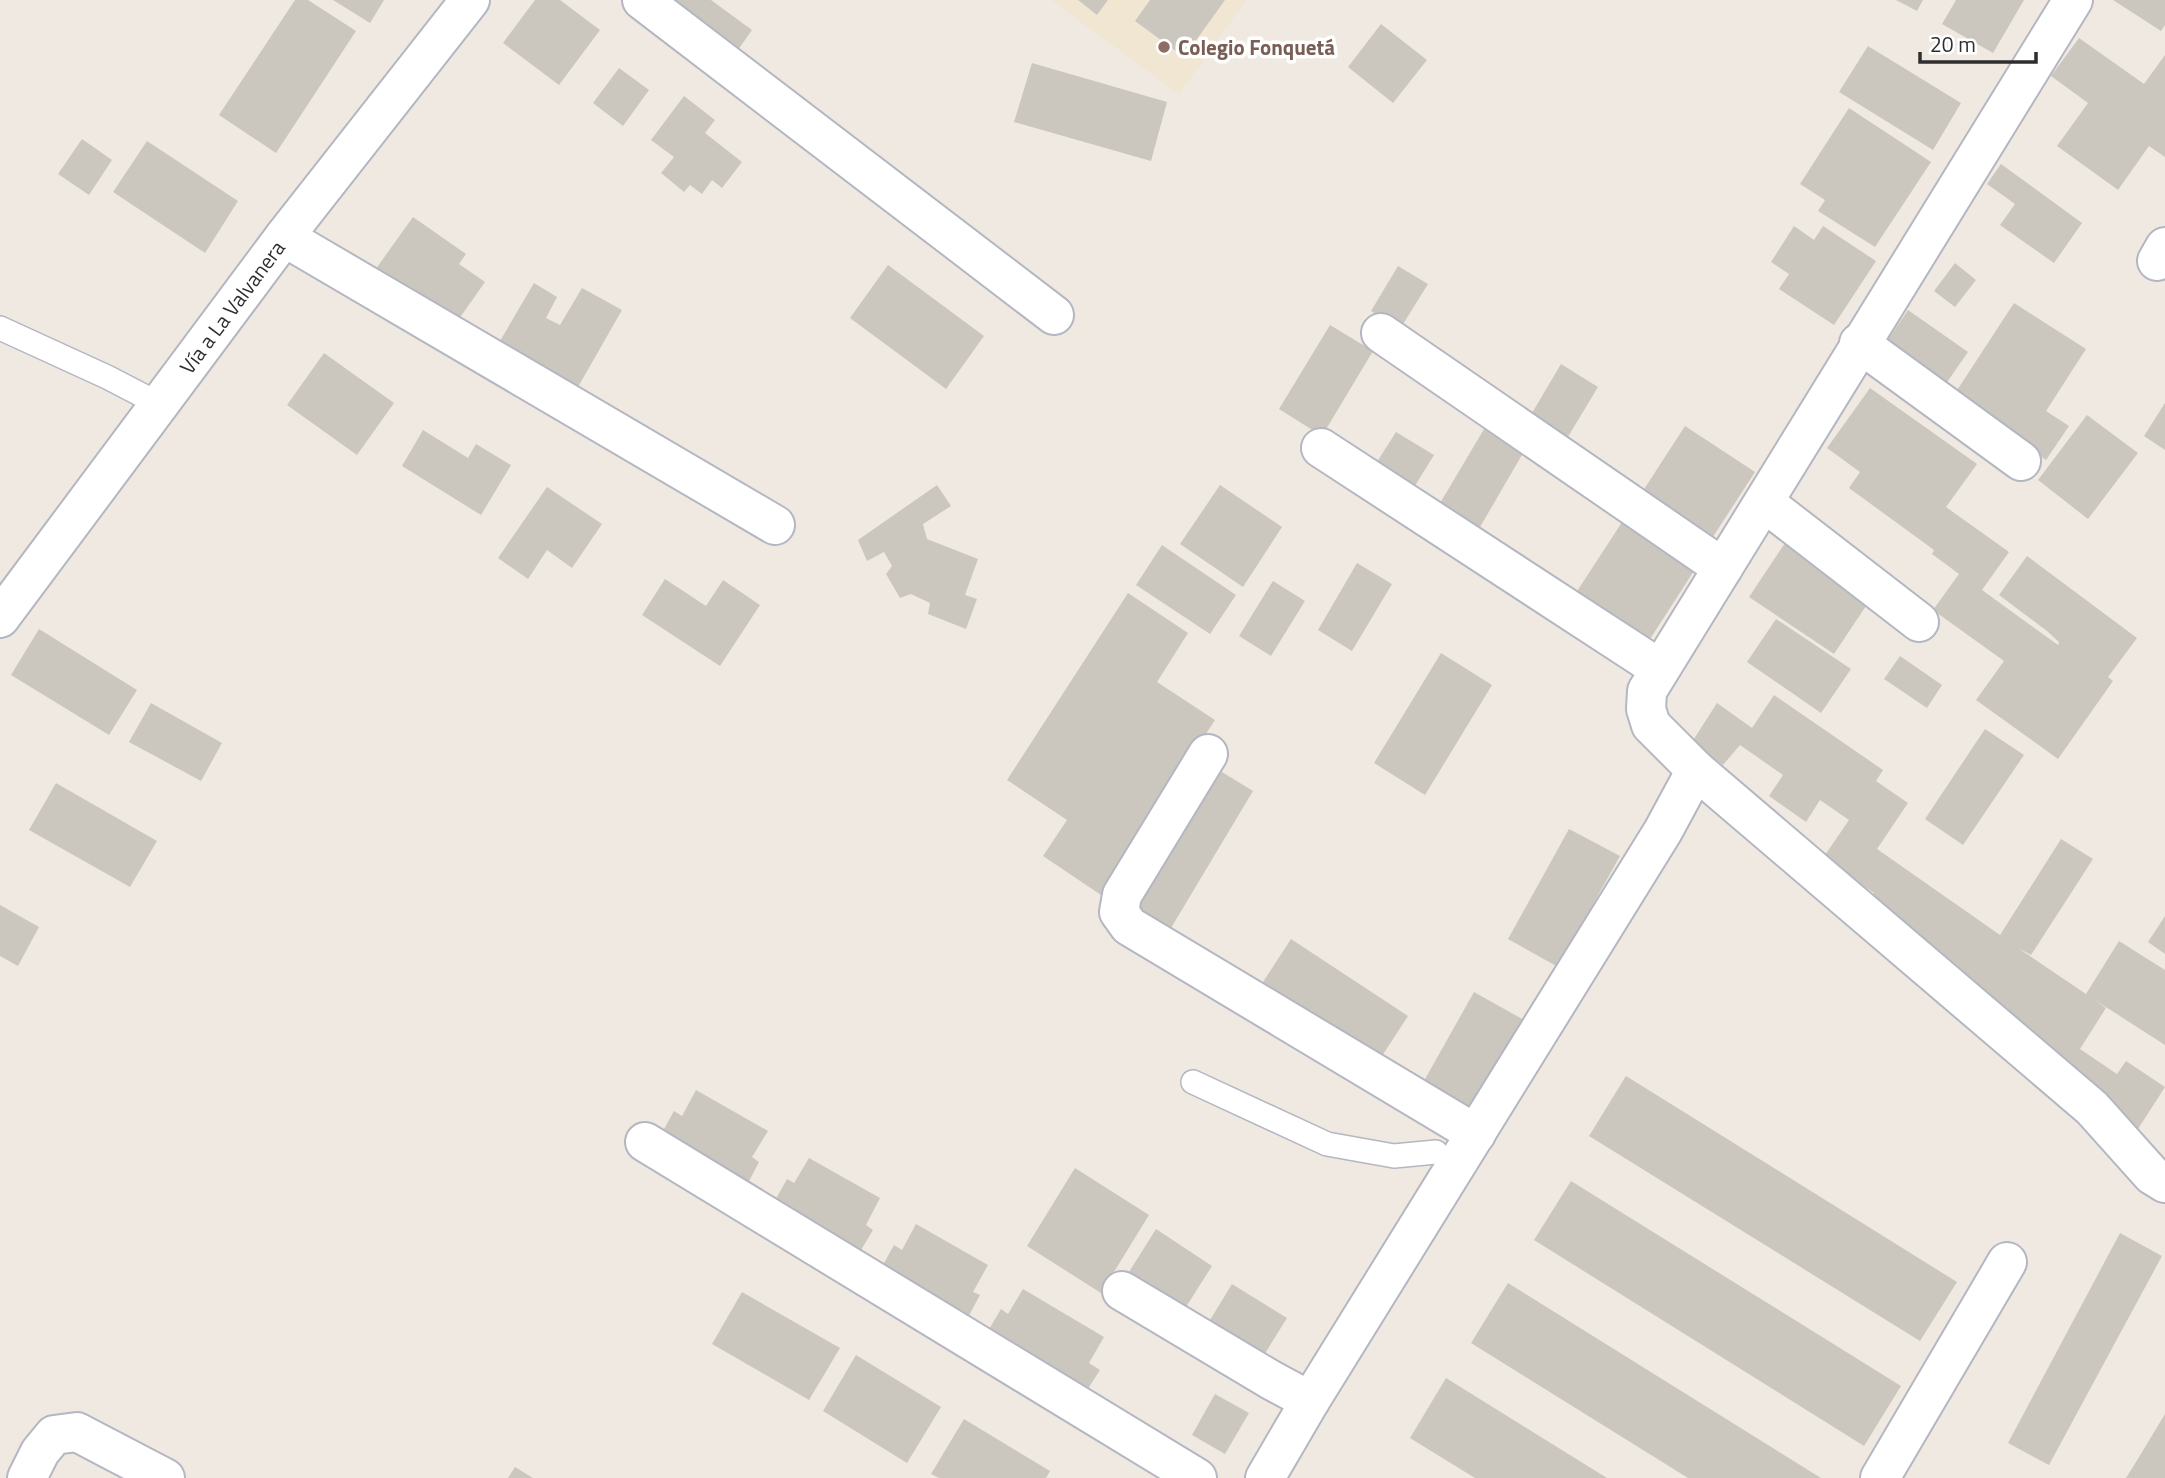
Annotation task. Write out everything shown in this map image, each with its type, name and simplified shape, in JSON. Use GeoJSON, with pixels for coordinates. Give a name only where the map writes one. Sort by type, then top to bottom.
{"type":"FeatureCollection","features":[{"type":"Feature","properties":{"kind":"street","name":"Vía a La Valvanera"},"geometry":{"type":"LineString","coordinates":[[0,618],[284,237],[470,0]]}},
{"type":"Feature","properties":{"kind":"street"},"geometry":{"type":"LineString","coordinates":[[642,0],[1054,315]]}},
{"type":"Feature","properties":{"kind":"street"},"geometry":{"type":"LineString","coordinates":[[2073,0],[1859,343],[1765,503],[1647,691],[1646,709],[1651,725],[1696,770],[2161,1170]]}},
{"type":"Feature","properties":{"kind":"street"},"geometry":{"type":"LineString","coordinates":[[284,237],[775,525]]}},
{"type":"Feature","properties":{"kind":"street"},"geometry":{"type":"LineString","coordinates":[[1381,333],[1723,568]]}},
{"type":"Feature","properties":{"kind":"street"},"geometry":{"type":"LineString","coordinates":[[1859,343],[2021,461]]}},
{"type":"Feature","properties":{"kind":"street"},"geometry":{"type":"LineString","coordinates":[[1321,448],[1660,670]]}},
{"type":"Feature","properties":{"kind":"street"},"geometry":{"type":"LineString","coordinates":[[1765,503],[1919,622]]}},
{"type":"Feature","properties":{"kind":"street"},"geometry":{"type":"LineString","coordinates":[[1208,754],[1122,895],[1119,912],[1129,926],[1460,1145]]}},
{"type":"Feature","properties":{"kind":"street"},"geometry":{"type":"LineString","coordinates":[[1265,1478],[1460,1145],[1664,831],[1696,770]]}},
{"type":"Feature","properties":{"kind":"street"},"geometry":{"type":"LineString","coordinates":[[645,1142],[1196,1478]]}},
{"type":"Feature","properties":{"kind":"street"},"geometry":{"type":"LineString","coordinates":[[1880,1478],[2007,1262]]}},
{"type":"Feature","properties":{"kind":"street"},"geometry":{"type":"LineString","coordinates":[[1122,1291],[1310,1401]]}},
{"type":"Feature","properties":{"kind":"street"},"geometry":{"type":"LineString","coordinates":[[26,1478],[40,1452],[54,1436],[77,1432],[165,1478]]}},
{"type":"Feature","properties":{"kind":"lane"},"geometry":{"type":"LineString","coordinates":[[0,328],[159,404]]}},
{"type":"Feature","properties":{"kind":"lane"},"geometry":{"type":"LineString","coordinates":[[1193,1083],[1327,1144],[1394,1156],[1460,1145]]}},
{"type":"Feature","properties":{"kind":"shaded area","name":"Colegio Fonquetá"},"geometry":{"type":"Polygon","coordinates":[[[1051,0],[1246,0],[1179,94],[1051,0]]]}},
{"type":"Feature","properties":{"kind":"building"},"geometry":{"type":"Polygon","coordinates":[[[295,0],[308,0],[356,31],[276,153],[219,115],[295,0]]]}},
{"type":"Feature","properties":{"kind":"building"},"geometry":{"type":"Polygon","coordinates":[[[333,0],[384,0],[370,23],[333,0]]]}},
{"type":"Feature","properties":{"kind":"building"},"geometry":{"type":"Polygon","coordinates":[[[535,0],[560,0],[600,30],[559,85],[503,43],[535,0]]]}},
{"type":"Feature","properties":{"kind":"building"},"geometry":{"type":"Polygon","coordinates":[[[655,0],[711,0],[752,30],[733,57],[655,0]]]}},
{"type":"Feature","properties":{"kind":"building"},"geometry":{"type":"Polygon","coordinates":[[[1078,0],[1108,0],[1097,15],[1078,0]]]}},
{"type":"Feature","properties":{"kind":"building"},"geometry":{"type":"Polygon","coordinates":[[[1150,0],[1225,0],[1184,57],[1135,21],[1150,0]]]}},
{"type":"Feature","properties":{"kind":"building"},"geometry":{"type":"Polygon","coordinates":[[[1896,0],[1923,0],[1917,11],[1896,0]]]}},
{"type":"Feature","properties":{"kind":"building"},"geometry":{"type":"Polygon","coordinates":[[[1956,0],[2024,0],[1993,53],[1942,24],[1956,0]]]}},
{"type":"Feature","properties":{"kind":"building"},"geometry":{"type":"Polygon","coordinates":[[[2113,0],[2165,0],[2165,25],[2161,31],[2113,0]]]}},
{"type":"Feature","properties":{"kind":"building"},"geometry":{"type":"Polygon","coordinates":[[[1381,24],[1427,60],[1393,103],[1348,67],[1381,24]]]}},
{"type":"Feature","properties":{"kind":"building"},"geometry":{"type":"Polygon","coordinates":[[[2079,38],[2144,84],[2165,55],[2165,157],[2149,146],[2118,190],[2057,146],[2088,103],[2051,76],[2079,38]]]}},
{"type":"Feature","properties":{"kind":"building"},"geometry":{"type":"Polygon","coordinates":[[[1868,46],[1961,103],[1933,150],[1839,92],[1868,46]]]}},
{"type":"Feature","properties":{"kind":"building"},"geometry":{"type":"Polygon","coordinates":[[[1032,63],[1167,102],[1151,161],[1014,122],[1032,63]]]}},
{"type":"Feature","properties":{"kind":"building"},"geometry":{"type":"Polygon","coordinates":[[[619,68],[649,90],[623,126],[593,103],[619,68]]]}},
{"type":"Feature","properties":{"kind":"building"},"geometry":{"type":"Polygon","coordinates":[[[684,96],[715,120],[705,133],[742,162],[722,188],[712,180],[702,194],[690,185],[684,192],[661,173],[674,157],[651,140],[684,96]]]}},
{"type":"Feature","properties":{"kind":"building"},"geometry":{"type":"Polygon","coordinates":[[[1849,108],[1931,162],[1875,247],[1818,211],[1825,200],[1800,184],[1849,108]]]}},
{"type":"Feature","properties":{"kind":"building"},"geometry":{"type":"Polygon","coordinates":[[[82,139],[112,160],[89,195],[58,174],[82,139]]]}},
{"type":"Feature","properties":{"kind":"building"},"geometry":{"type":"Polygon","coordinates":[[[147,141],[238,201],[205,253],[113,192],[147,141]]]}},
{"type":"Feature","properties":{"kind":"building"},"geometry":{"type":"Polygon","coordinates":[[[2001,164],[2082,223],[2054,263],[2000,225],[2015,204],[1987,184],[2001,164]]]}},
{"type":"Feature","properties":{"kind":"building"},"geometry":{"type":"Polygon","coordinates":[[[413,217],[466,254],[459,264],[485,282],[454,326],[375,270],[413,217]]]}},
{"type":"Feature","properties":{"kind":"building"},"geometry":{"type":"Polygon","coordinates":[[[1794,226],[1814,240],[1823,226],[1876,261],[1834,325],[1779,289],[1789,274],[1771,262],[1794,226]]]}},
{"type":"Feature","properties":{"kind":"building"},"geometry":{"type":"Polygon","coordinates":[[[1955,263],[1976,280],[1955,307],[1934,291],[1955,263]]]}},
{"type":"Feature","properties":{"kind":"building"},"geometry":{"type":"Polygon","coordinates":[[[888,265],[984,336],[946,389],[850,318],[888,265]]]}},
{"type":"Feature","properties":{"kind":"building"},"geometry":{"type":"Polygon","coordinates":[[[1398,266],[1428,284],[1400,329],[1371,311],[1398,266]]]}},
{"type":"Feature","properties":{"kind":"building"},"geometry":{"type":"Polygon","coordinates":[[[534,283],[557,297],[546,318],[560,325],[582,288],[622,310],[578,387],[500,341],[534,283]]]}},
{"type":"Feature","properties":{"kind":"building"},"geometry":{"type":"Polygon","coordinates":[[[2014,303],[2086,349],[2046,411],[2069,426],[2046,460],[1952,398],[2014,303]]]}},
{"type":"Feature","properties":{"kind":"building"},"geometry":{"type":"Polygon","coordinates":[[[1908,310],[1968,352],[1943,388],[1883,347],[1908,310]]]}},
{"type":"Feature","properties":{"kind":"building"},"geometry":{"type":"Polygon","coordinates":[[[1330,325],[1373,351],[1322,436],[1279,409],[1330,325]]]}},
{"type":"Feature","properties":{"kind":"building"},"geometry":{"type":"Polygon","coordinates":[[[324,353],[394,403],[357,455],[287,405],[324,353]]]}},
{"type":"Feature","properties":{"kind":"building"},"geometry":{"type":"Polygon","coordinates":[[[1561,364],[1598,387],[1566,440],[1529,418],[1561,364]]]}},
{"type":"Feature","properties":{"kind":"building"},"geometry":{"type":"Polygon","coordinates":[[[1870,388],[1977,464],[1946,507],[2009,552],[1982,590],[2058,645],[2059,642],[2047,631],[1999,595],[2027,556],[2137,638],[2108,677],[2113,681],[2058,759],[1976,700],[2004,661],[1933,610],[1959,574],[1932,554],[1934,550],[1849,488],[1860,472],[1827,448],[1870,388]]]}},
{"type":"Feature","properties":{"kind":"building"},"geometry":{"type":"Polygon","coordinates":[[[2165,403],[2165,450],[2144,436],[2165,403]]]}},
{"type":"Feature","properties":{"kind":"building"},"geometry":{"type":"Polygon","coordinates":[[[2087,415],[2138,453],[2088,519],[2038,480],[2087,415]]]}},
{"type":"Feature","properties":{"kind":"building"},"geometry":{"type":"Polygon","coordinates":[[[1487,424],[1526,448],[1476,534],[1436,510],[1487,424]]]}},
{"type":"Feature","properties":{"kind":"building"},"geometry":{"type":"Polygon","coordinates":[[[1685,426],[1755,472],[1709,543],[1639,497],[1685,426]]]}},
{"type":"Feature","properties":{"kind":"building"},"geometry":{"type":"Polygon","coordinates":[[[423,430],[468,458],[476,444],[511,465],[481,515],[402,466],[423,430]]]}},
{"type":"Feature","properties":{"kind":"building"},"geometry":{"type":"Polygon","coordinates":[[[1396,432],[1434,455],[1413,489],[1375,465],[1396,432]]]}},
{"type":"Feature","properties":{"kind":"building"},"geometry":{"type":"Polygon","coordinates":[[[937,485],[951,506],[923,524],[927,539],[978,559],[965,595],[977,599],[966,629],[928,614],[930,603],[911,594],[900,598],[886,574],[892,566],[884,552],[867,561],[858,540],[937,485]]]}},
{"type":"Feature","properties":{"kind":"building"},"geometry":{"type":"Polygon","coordinates":[[[1220,485],[1282,527],[1243,587],[1180,544],[1220,485]]]}},
{"type":"Feature","properties":{"kind":"building"},"geometry":{"type":"Polygon","coordinates":[[[547,487],[602,524],[572,568],[547,550],[528,579],[498,558],[547,487]]]}},
{"type":"Feature","properties":{"kind":"building"},"geometry":{"type":"Polygon","coordinates":[[[1628,513],[1701,560],[1643,650],[1570,602],[1628,513]]]}},
{"type":"Feature","properties":{"kind":"building"},"geometry":{"type":"Polygon","coordinates":[[[1791,534],[1876,591],[1834,654],[1749,597],[1791,534]]]}},
{"type":"Feature","properties":{"kind":"building"},"geometry":{"type":"Polygon","coordinates":[[[1162,545],[1236,595],[1210,634],[1136,585],[1162,545]]]}},
{"type":"Feature","properties":{"kind":"building"},"geometry":{"type":"Polygon","coordinates":[[[1357,563],[1392,584],[1352,651],[1318,630],[1357,563]]]}},
{"type":"Feature","properties":{"kind":"building"},"geometry":{"type":"Polygon","coordinates":[[[665,579],[706,606],[723,580],[760,605],[720,666],[642,615],[665,579]]]}},
{"type":"Feature","properties":{"kind":"building"},"geometry":{"type":"Polygon","coordinates":[[[1273,581],[1305,601],[1271,656],[1239,636],[1273,581]]]}},
{"type":"Feature","properties":{"kind":"building"},"geometry":{"type":"Polygon","coordinates":[[[1128,593],[1188,633],[1157,682],[1215,720],[1101,895],[1043,856],[1067,820],[1007,780],[1128,593]]]}},
{"type":"Feature","properties":{"kind":"building"},"geometry":{"type":"Polygon","coordinates":[[[1776,619],[1851,669],[1821,713],[1747,662],[1776,619]]]}},
{"type":"Feature","properties":{"kind":"building"},"geometry":{"type":"Polygon","coordinates":[[[39,629],[137,690],[109,735],[11,675],[39,629]]]}},
{"type":"Feature","properties":{"kind":"building"},"geometry":{"type":"Polygon","coordinates":[[[1441,653],[1492,685],[1425,795],[1374,763],[1441,653]]]}},
{"type":"Feature","properties":{"kind":"building"},"geometry":{"type":"Polygon","coordinates":[[[1900,656],[1942,685],[1927,708],[1884,679],[1900,656]]]}},
{"type":"Feature","properties":{"kind":"building"},"geometry":{"type":"Polygon","coordinates":[[[1774,695],[1883,770],[1876,781],[1908,803],[1877,849],[2000,935],[2061,839],[2093,859],[2031,955],[2018,948],[2086,994],[2119,941],[2165,970],[2165,1045],[2095,1000],[2106,1008],[2080,1049],[2117,1074],[2126,1061],[2165,1087],[2138,1129],[2099,1103],[1861,912],[1874,893],[1823,858],[1849,820],[1820,800],[1806,822],[1769,796],[1783,775],[1740,745],[1723,765],[1692,742],[1717,703],[1752,728],[1774,695]]]}},
{"type":"Feature","properties":{"kind":"building"},"geometry":{"type":"Polygon","coordinates":[[[151,703],[222,743],[201,781],[129,742],[151,703]]]}},
{"type":"Feature","properties":{"kind":"building"},"geometry":{"type":"Polygon","coordinates":[[[1985,729],[2024,755],[1963,845],[1925,819],[1985,729]]]}},
{"type":"Feature","properties":{"kind":"building"},"geometry":{"type":"Polygon","coordinates":[[[1217,769],[1253,791],[1165,938],[1130,916],[1217,769]]]}},
{"type":"Feature","properties":{"kind":"building"},"geometry":{"type":"Polygon","coordinates":[[[56,783],[157,841],[130,887],[29,830],[56,783]]]}},
{"type":"Feature","properties":{"kind":"building"},"geometry":{"type":"Polygon","coordinates":[[[1569,829],[1620,856],[1558,967],[1508,939],[1569,829]]]}},
{"type":"Feature","properties":{"kind":"building"},"geometry":{"type":"Polygon","coordinates":[[[0,905],[39,927],[18,966],[0,956],[0,905]]]}},
{"type":"Feature","properties":{"kind":"building"},"geometry":{"type":"Polygon","coordinates":[[[2165,916],[2165,954],[2148,942],[2165,916]]]}},
{"type":"Feature","properties":{"kind":"building"},"geometry":{"type":"Polygon","coordinates":[[[1291,939],[1408,1016],[1378,1062],[1261,985],[1291,939]]]}},
{"type":"Feature","properties":{"kind":"building"},"geometry":{"type":"Polygon","coordinates":[[[1474,992],[1524,1020],[1470,1116],[1420,1088],[1474,992]]]}},
{"type":"Feature","properties":{"kind":"building"},"geometry":{"type":"Polygon","coordinates":[[[1626,1076],[1957,1282],[1920,1341],[1589,1136],[1626,1076]]]}},
{"type":"Feature","properties":{"kind":"building"},"geometry":{"type":"Polygon","coordinates":[[[696,1090],[768,1131],[752,1157],[759,1162],[746,1187],[659,1138],[674,1111],[682,1116],[696,1090]]]}},
{"type":"Feature","properties":{"kind":"building"},"geometry":{"type":"Polygon","coordinates":[[[809,1158],[880,1198],[866,1225],[873,1230],[858,1255],[772,1206],[787,1179],[794,1183],[809,1158]]]}},
{"type":"Feature","properties":{"kind":"building"},"geometry":{"type":"Polygon","coordinates":[[[1075,1168],[1149,1215],[1101,1293],[1027,1246],[1075,1168]]]}},
{"type":"Feature","properties":{"kind":"building"},"geometry":{"type":"Polygon","coordinates":[[[1571,1181],[1901,1386],[1864,1446],[1534,1240],[1571,1181]]]}},
{"type":"Feature","properties":{"kind":"building"},"geometry":{"type":"Polygon","coordinates":[[[916,1224],[988,1265],[973,1292],[980,1295],[966,1321],[879,1272],[894,1245],[902,1250],[916,1224]]]}},
{"type":"Feature","properties":{"kind":"building"},"geometry":{"type":"Polygon","coordinates":[[[1156,1229],[1212,1266],[1186,1307],[1129,1272],[1156,1229]]]}},
{"type":"Feature","properties":{"kind":"building"},"geometry":{"type":"Polygon","coordinates":[[[2120,1233],[2162,1256],[2049,1465],[2008,1443],[2120,1233]]]}},
{"type":"Feature","properties":{"kind":"building"},"geometry":{"type":"Polygon","coordinates":[[[1508,1283],[1821,1478],[1688,1478],[1471,1343],[1508,1283]]]}},
{"type":"Feature","properties":{"kind":"building"},"geometry":{"type":"Polygon","coordinates":[[[1232,1284],[1287,1318],[1264,1355],[1210,1320],[1232,1284]]]}},
{"type":"Feature","properties":{"kind":"building"},"geometry":{"type":"Polygon","coordinates":[[[1023,1289],[1104,1337],[1089,1363],[1100,1370],[1084,1395],[985,1336],[1001,1309],[1008,1314],[1023,1289]]]}},
{"type":"Feature","properties":{"kind":"building"},"geometry":{"type":"Polygon","coordinates":[[[742,1292],[840,1348],[809,1400],[712,1344],[742,1292]]]}},
{"type":"Feature","properties":{"kind":"building"},"geometry":{"type":"Polygon","coordinates":[[[856,1355],[941,1407],[907,1463],[823,1411],[856,1355]]]}},
{"type":"Feature","properties":{"kind":"building"},"geometry":{"type":"Polygon","coordinates":[[[1446,1378],[1607,1478],[1475,1478],[1410,1438],[1446,1378]]]}},
{"type":"Feature","properties":{"kind":"building"},"geometry":{"type":"Polygon","coordinates":[[[1215,1394],[1249,1413],[1225,1454],[1192,1435],[1215,1394]]]}},
{"type":"Feature","properties":{"kind":"building"},"geometry":{"type":"Polygon","coordinates":[[[2165,1414],[2165,1478],[2126,1478],[2136,1462],[2165,1414]]]}},
{"type":"Feature","properties":{"kind":"building"},"geometry":{"type":"Polygon","coordinates":[[[964,1419],[1050,1471],[1046,1478],[939,1478],[931,1474],[964,1419]]]}},
{"type":"Feature","properties":{"kind":"building"},"geometry":{"type":"Polygon","coordinates":[[[515,1467],[533,1478],[508,1478],[515,1467]]]}},
{"type":"Feature","properties":{"kind":"place","name":"Colegio Fonquetá"},"geometry":{"type":"Point","coordinates":[1164,47]}}]}
